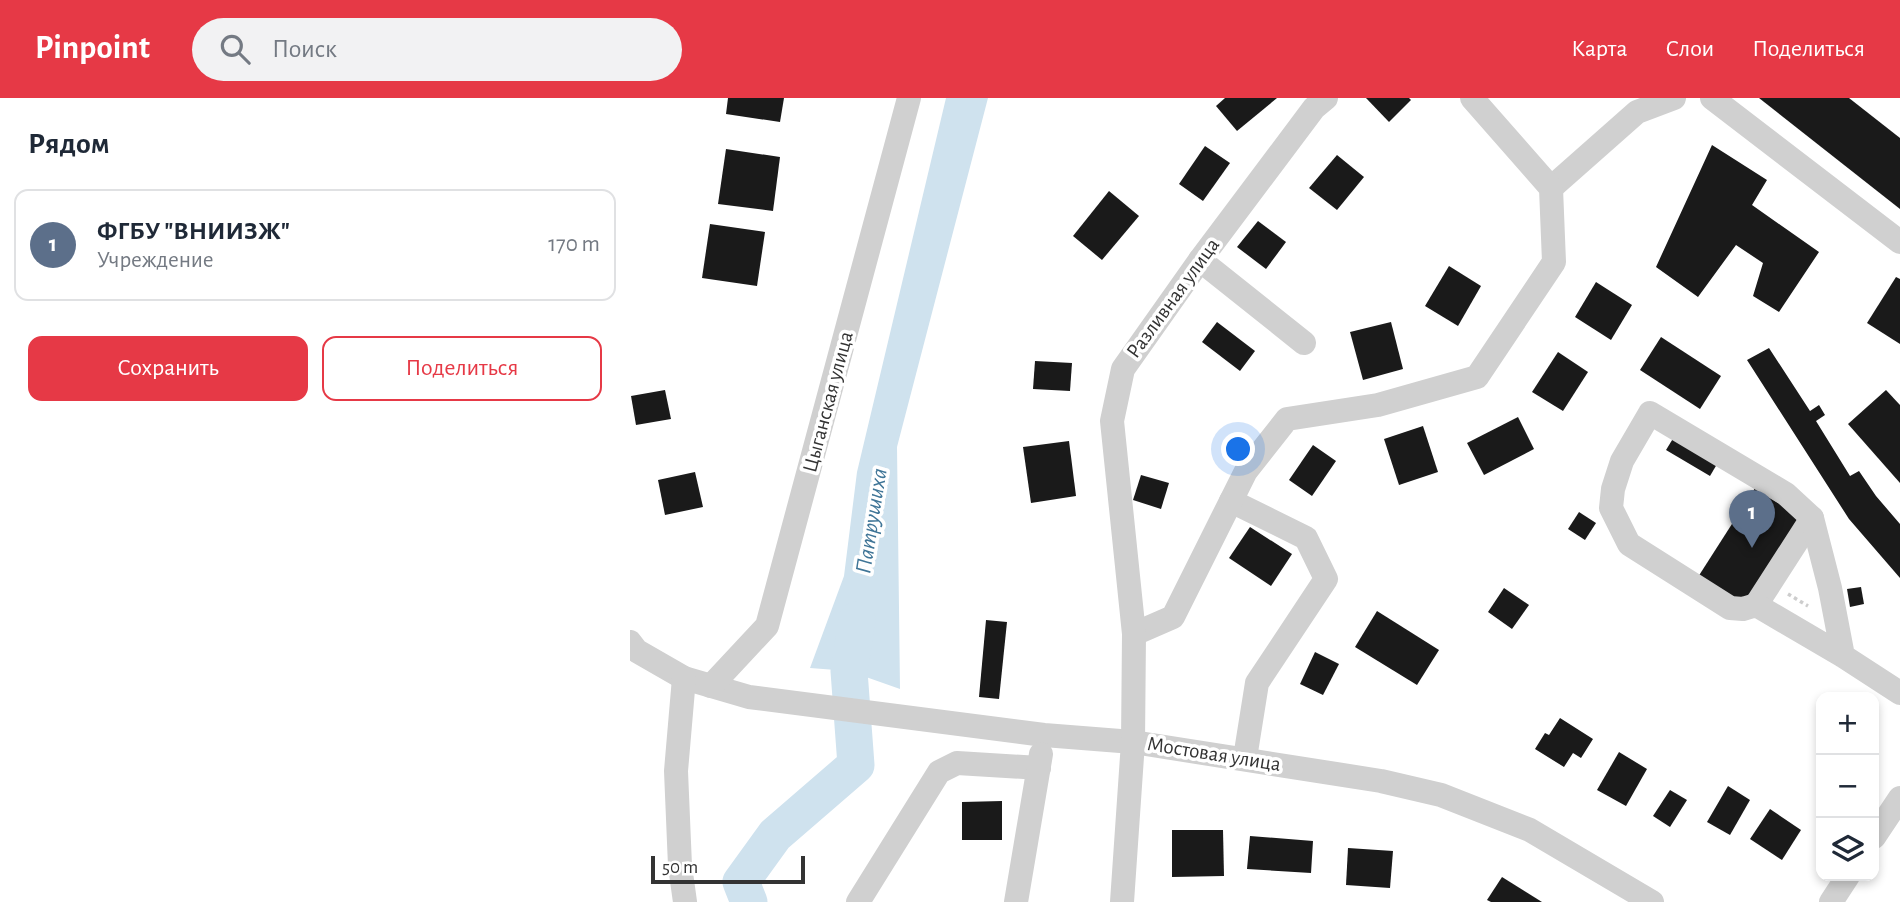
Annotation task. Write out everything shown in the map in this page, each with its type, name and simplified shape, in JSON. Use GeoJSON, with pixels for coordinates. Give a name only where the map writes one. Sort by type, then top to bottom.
{"type":"FeatureCollection","features":[{"type":"Feature","properties":{"kind":"street","name":"Цыганская улица"},"geometry":{"type":"LineString","coordinates":[[711,686],[767,625],[909,98]]}},
{"type":"Feature","properties":{"kind":"street","name":"Разливная улица"},"geometry":{"type":"LineString","coordinates":[[1122,902],[1133,742],[1134,634],[1112,421],[1122,369],[1200,260],[1314,108],[1325,98]]}},
{"type":"Feature","properties":{"kind":"street"},"geometry":{"type":"LineString","coordinates":[[1134,634],[1173,617],[1246,471],[1287,419],[1378,405],[1477,377],[1555,262],[1551,188],[1472,98]]}},
{"type":"Feature","properties":{"kind":"street"},"geometry":{"type":"LineString","coordinates":[[1551,188],[1637,112],[1674,98]]}},
{"type":"Feature","properties":{"kind":"street"},"geometry":{"type":"LineString","coordinates":[[1712,98],[1900,242]]}},
{"type":"Feature","properties":{"kind":"street"},"geometry":{"type":"LineString","coordinates":[[1200,260],[1304,343]]}},
{"type":"Feature","properties":{"kind":"street"},"geometry":{"type":"LineString","coordinates":[[1812,518],[1756,605],[1743,609],[1730,608],[1629,544],[1611,508],[1613,489],[1622,461],[1650,413],[1786,494],[1812,518],[1830,588],[1843,656]]}},
{"type":"Feature","properties":{"kind":"street"},"geometry":{"type":"LineString","coordinates":[[1231,501],[1306,538],[1326,579],[1257,683],[1245,758]]}},
{"type":"Feature","properties":{"kind":"street"},"geometry":{"type":"LineString","coordinates":[[1756,605],[1843,656],[1900,694]]}},
{"type":"Feature","properties":{"kind":"street","name":"Мостовая улица"},"geometry":{"type":"LineString","coordinates":[[630,642],[637,651],[684,678],[749,697],[905,719],[1133,742],[1381,780],[1441,795],[1530,830],[1652,902]]}},
{"type":"Feature","properties":{"kind":"street"},"geometry":{"type":"LineString","coordinates":[[684,678],[676,771],[680,866],[685,902]]}},
{"type":"Feature","properties":{"kind":"street"},"geometry":{"type":"LineString","coordinates":[[1016,902],[1044,735]]}},
{"type":"Feature","properties":{"kind":"street"},"geometry":{"type":"LineString","coordinates":[[858,902],[939,772],[957,763],[1039,768]]}},
{"type":"Feature","properties":{"kind":"street"},"geometry":{"type":"LineString","coordinates":[[1879,830],[1900,798]]}},
{"type":"Feature","properties":{"kind":"street"},"geometry":{"type":"LineString","coordinates":[[1831,902],[1845,881]]}},
{"type":"Feature","properties":{"kind":"water"},"geometry":{"type":"Polygon","coordinates":[[[946,98],[988,98],[897,447],[900,689],[849,671],[810,668],[844,576],[857,472],[946,98]]]}},
{"type":"Feature","properties":{"kind":"building"},"geometry":{"type":"Polygon","coordinates":[[[728,98],[784,98],[780,122],[726,114],[728,98]]]}},
{"type":"Feature","properties":{"kind":"building"},"geometry":{"type":"Polygon","coordinates":[[[1225,98],[1277,98],[1237,131],[1216,106],[1225,98]]]}},
{"type":"Feature","properties":{"kind":"building"},"geometry":{"type":"Polygon","coordinates":[[[1366,98],[1409,98],[1411,100],[1389,122],[1366,98]]]}},
{"type":"Feature","properties":{"kind":"building"},"geometry":{"type":"Polygon","coordinates":[[[1759,98],[1849,98],[1900,138],[1900,209],[1759,98]]]}},
{"type":"Feature","properties":{"kind":"building"},"geometry":{"type":"Polygon","coordinates":[[[1712,145],[1767,180],[1752,205],[1819,252],[1779,312],[1753,296],[1763,263],[1736,245],[1698,297],[1656,267],[1712,145]]]}},
{"type":"Feature","properties":{"kind":"building"},"geometry":{"type":"Polygon","coordinates":[[[1205,146],[1230,163],[1203,201],[1179,184],[1205,146]]]}},
{"type":"Feature","properties":{"kind":"building"},"geometry":{"type":"Polygon","coordinates":[[[726,149],[780,157],[773,211],[718,204],[726,149]]]}},
{"type":"Feature","properties":{"kind":"building"},"geometry":{"type":"Polygon","coordinates":[[[1337,155],[1364,177],[1337,210],[1309,188],[1337,155]]]}},
{"type":"Feature","properties":{"kind":"building"},"geometry":{"type":"Polygon","coordinates":[[[1109,191],[1139,216],[1102,260],[1073,236],[1109,191]]]}},
{"type":"Feature","properties":{"kind":"building"},"geometry":{"type":"Polygon","coordinates":[[[1258,221],[1286,242],[1266,269],[1237,247],[1258,221]]]}},
{"type":"Feature","properties":{"kind":"building"},"geometry":{"type":"Polygon","coordinates":[[[710,224],[765,232],[757,286],[702,278],[710,224]]]}},
{"type":"Feature","properties":{"kind":"building"},"geometry":{"type":"Polygon","coordinates":[[[1449,266],[1481,286],[1458,326],[1425,306],[1449,266]]]}},
{"type":"Feature","properties":{"kind":"building"},"geometry":{"type":"Polygon","coordinates":[[[1896,277],[1900,279],[1900,344],[1867,323],[1896,277]]]}},
{"type":"Feature","properties":{"kind":"building"},"geometry":{"type":"Polygon","coordinates":[[[1596,282],[1632,305],[1611,340],[1575,317],[1596,282]]]}},
{"type":"Feature","properties":{"kind":"building"},"geometry":{"type":"Polygon","coordinates":[[[1217,322],[1255,351],[1240,371],[1202,342],[1217,322]]]}},
{"type":"Feature","properties":{"kind":"building"},"geometry":{"type":"Polygon","coordinates":[[[1391,322],[1403,369],[1363,380],[1350,332],[1391,322]]]}},
{"type":"Feature","properties":{"kind":"building"},"geometry":{"type":"Polygon","coordinates":[[[1661,337],[1721,376],[1700,409],[1640,370],[1661,337]]]}},
{"type":"Feature","properties":{"kind":"building"},"geometry":{"type":"Polygon","coordinates":[[[1769,348],[1810,411],[1819,405],[1825,415],[1816,421],[1850,476],[1859,471],[1900,524],[1900,578],[1849,519],[1747,360],[1769,348]]]}},
{"type":"Feature","properties":{"kind":"building"},"geometry":{"type":"Polygon","coordinates":[[[1558,352],[1588,372],[1563,411],[1532,392],[1558,352]]]}},
{"type":"Feature","properties":{"kind":"building"},"geometry":{"type":"Polygon","coordinates":[[[1035,361],[1072,363],[1070,391],[1033,389],[1035,361]]]}},
{"type":"Feature","properties":{"kind":"building"},"geometry":{"type":"Polygon","coordinates":[[[665,390],[671,419],[636,425],[631,396],[665,390]]]}},
{"type":"Feature","properties":{"kind":"building"},"geometry":{"type":"Polygon","coordinates":[[[1886,390],[1900,405],[1900,483],[1848,424],[1886,390]]]}},
{"type":"Feature","properties":{"kind":"building"},"geometry":{"type":"Polygon","coordinates":[[[1518,417],[1534,449],[1484,475],[1467,443],[1518,417]]]}},
{"type":"Feature","properties":{"kind":"building"},"geometry":{"type":"Polygon","coordinates":[[[1423,426],[1438,472],[1399,485],[1384,439],[1423,426]]]}},
{"type":"Feature","properties":{"kind":"building"},"geometry":{"type":"Polygon","coordinates":[[[1677,432],[1720,459],[1710,476],[1666,450],[1677,432]]]}},
{"type":"Feature","properties":{"kind":"building"},"geometry":{"type":"Polygon","coordinates":[[[1069,441],[1076,496],[1031,503],[1023,447],[1069,441]]]}},
{"type":"Feature","properties":{"kind":"building"},"geometry":{"type":"Polygon","coordinates":[[[1313,445],[1336,461],[1312,496],[1289,480],[1313,445]]]}},
{"type":"Feature","properties":{"kind":"building"},"geometry":{"type":"Polygon","coordinates":[[[695,472],[703,507],[665,515],[658,480],[695,472]]]}},
{"type":"Feature","properties":{"kind":"building"},"geometry":{"type":"Polygon","coordinates":[[[1141,475],[1169,483],[1161,509],[1133,500],[1141,475]]]}},
{"type":"Feature","properties":{"kind":"building"},"geometry":{"type":"Polygon","coordinates":[[[1755,488],[1801,518],[1744,607],[1698,577],[1755,488]]]}},
{"type":"Feature","properties":{"kind":"building"},"geometry":{"type":"Polygon","coordinates":[[[1579,512],[1596,523],[1585,540],[1568,529],[1579,512]]]}},
{"type":"Feature","properties":{"kind":"building"},"geometry":{"type":"Polygon","coordinates":[[[1250,527],[1292,554],[1271,586],[1229,558],[1250,527]]]}},
{"type":"Feature","properties":{"kind":"building"},"geometry":{"type":"Polygon","coordinates":[[[1861,587],[1864,604],[1850,607],[1847,589],[1861,587]]]}},
{"type":"Feature","properties":{"kind":"building"},"geometry":{"type":"Polygon","coordinates":[[[1504,588],[1529,605],[1512,629],[1488,612],[1504,588]]]}},
{"type":"Feature","properties":{"kind":"building"},"geometry":{"type":"Polygon","coordinates":[[[1377,611],[1439,650],[1417,685],[1355,647],[1377,611]]]}},
{"type":"Feature","properties":{"kind":"building"},"geometry":{"type":"Polygon","coordinates":[[[986,620],[1007,622],[999,699],[979,697],[986,620]]]}},
{"type":"Feature","properties":{"kind":"building"},"geometry":{"type":"Polygon","coordinates":[[[1315,652],[1339,664],[1323,695],[1300,684],[1315,652]]]}},
{"type":"Feature","properties":{"kind":"building"},"geometry":{"type":"Polygon","coordinates":[[[1560,718],[1593,739],[1581,758],[1573,753],[1564,767],[1535,749],[1545,733],[1549,735],[1560,718]]]}},
{"type":"Feature","properties":{"kind":"building"},"geometry":{"type":"Polygon","coordinates":[[[1619,752],[1647,769],[1626,806],[1597,790],[1619,752]]]}},
{"type":"Feature","properties":{"kind":"building"},"geometry":{"type":"Polygon","coordinates":[[[1728,786],[1750,800],[1730,835],[1707,822],[1728,786]]]}},
{"type":"Feature","properties":{"kind":"building"},"geometry":{"type":"Polygon","coordinates":[[[1670,790],[1687,800],[1670,827],[1653,816],[1670,790]]]}},
{"type":"Feature","properties":{"kind":"building"},"geometry":{"type":"Polygon","coordinates":[[[1002,801],[1002,840],[962,840],[962,802],[1002,801]]]}},
{"type":"Feature","properties":{"kind":"building"},"geometry":{"type":"Polygon","coordinates":[[[1770,809],[1801,830],[1782,860],[1750,839],[1770,809]]]}},
{"type":"Feature","properties":{"kind":"building"},"geometry":{"type":"Polygon","coordinates":[[[1172,830],[1223,830],[1224,876],[1172,877],[1172,830]]]}},
{"type":"Feature","properties":{"kind":"building"},"geometry":{"type":"Polygon","coordinates":[[[1250,836],[1313,841],[1311,873],[1247,869],[1250,836]]]}},
{"type":"Feature","properties":{"kind":"building"},"geometry":{"type":"Polygon","coordinates":[[[1348,848],[1393,851],[1390,888],[1346,885],[1348,848]]]}},
{"type":"Feature","properties":{"kind":"building"},"geometry":{"type":"Polygon","coordinates":[[[1502,877],[1542,902],[1487,900],[1502,877]]]}},
{"type":"Feature","properties":{"kind":"waterway","name":"Патрушиха"},"geometry":{"type":"LineString","coordinates":[[749,902],[741,882],[775,835],[856,765],[849,671],[857,620]]}},
{"type":"Feature","properties":{"kind":"place","name":"ФГБУ \"ВНИИЗЖ\""},"geometry":{"type":"Point","coordinates":[1752,548]}}]}
